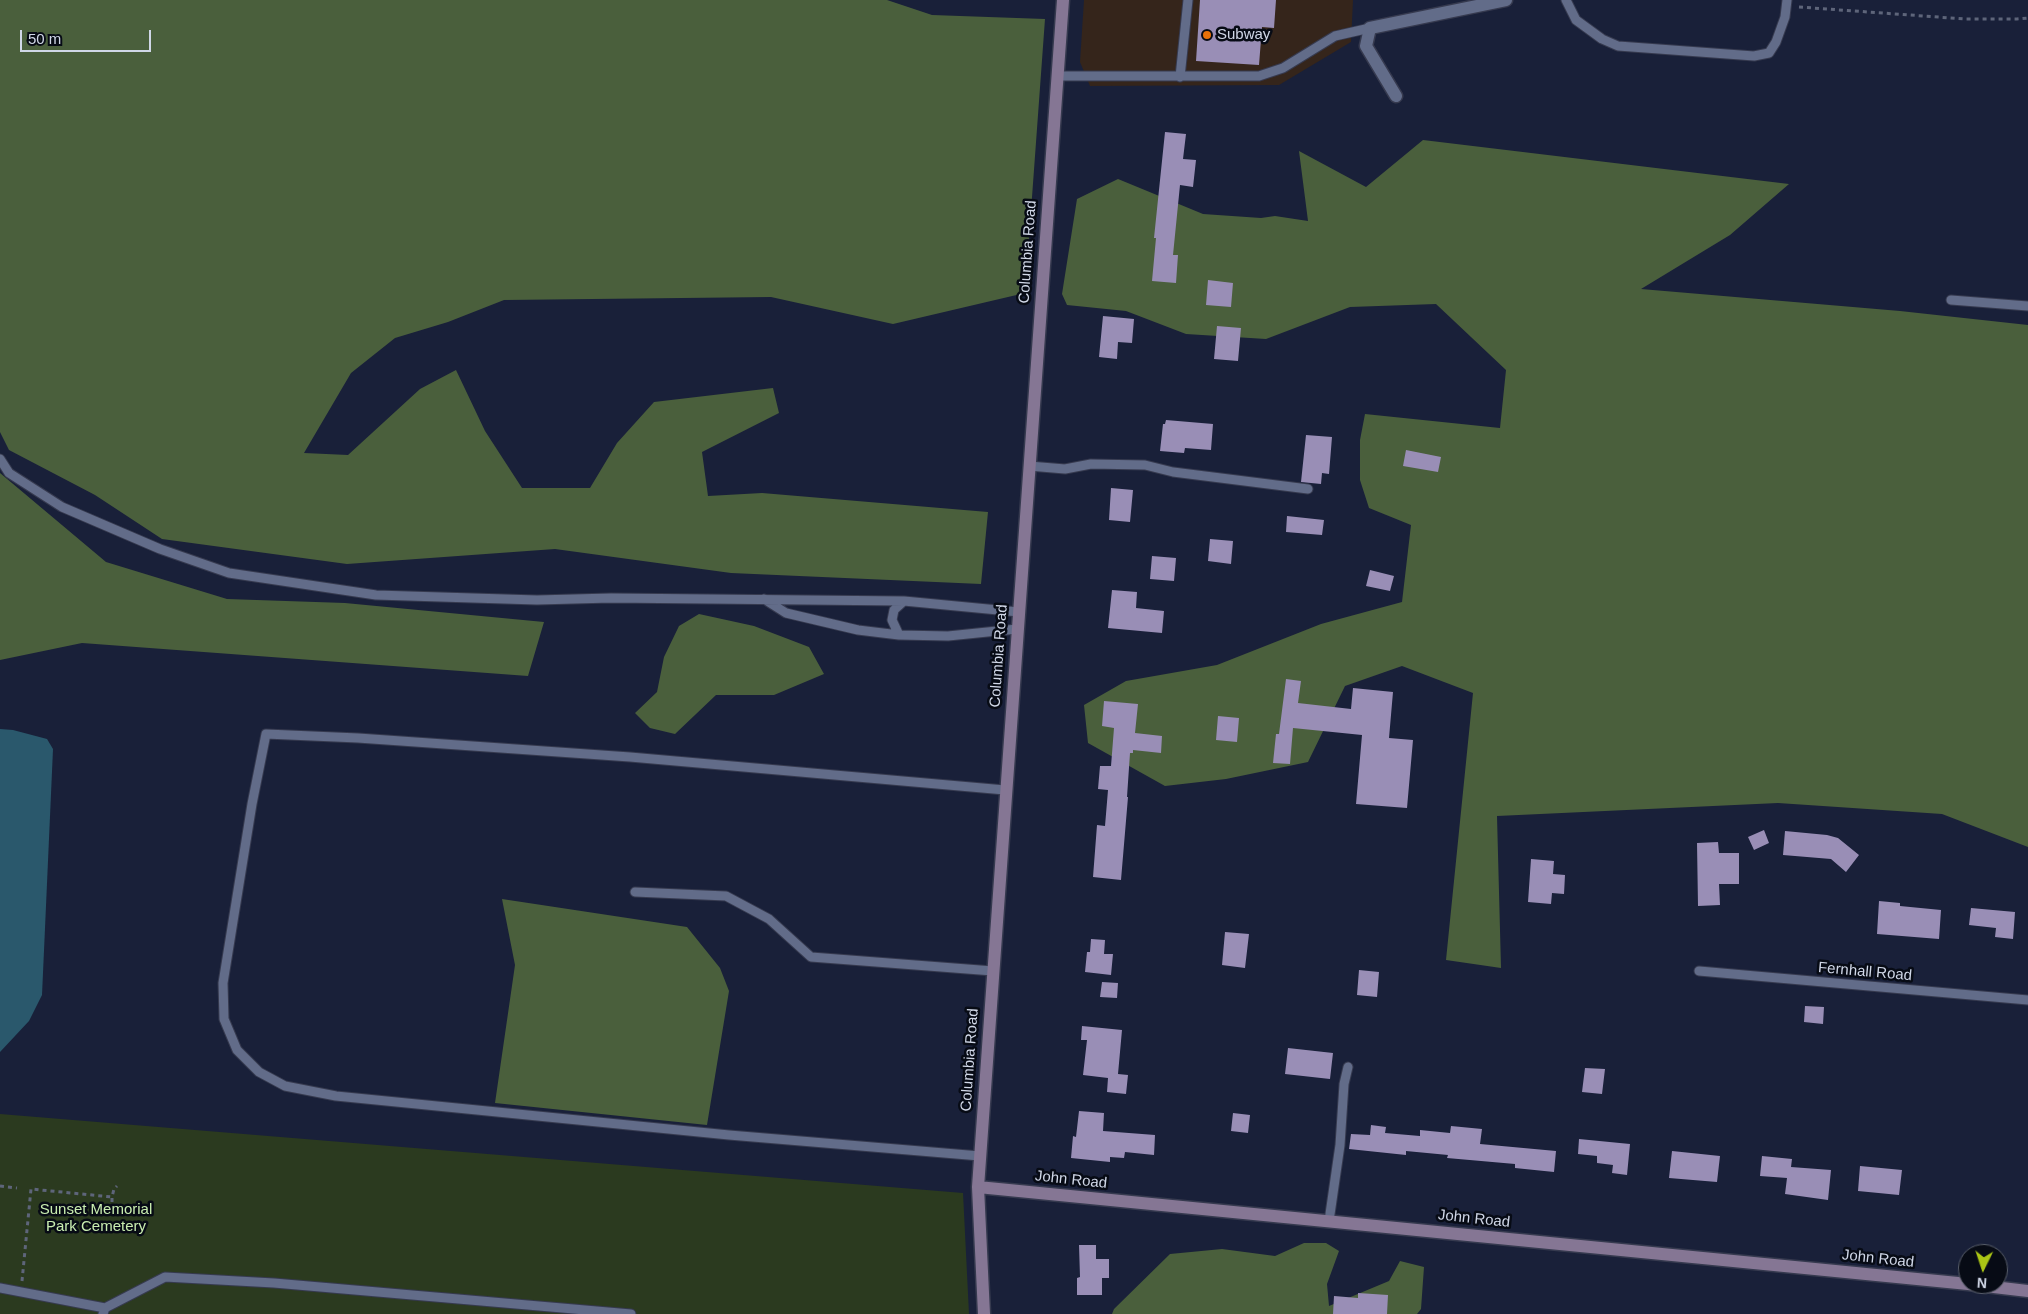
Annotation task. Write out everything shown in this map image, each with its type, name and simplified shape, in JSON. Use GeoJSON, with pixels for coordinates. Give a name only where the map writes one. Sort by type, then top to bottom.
{"type":"FeatureCollection","features":[{"type":"Feature","properties":{"kind":"main road","name":"Columbia Road"},"geometry":{"type":"LineString","coordinates":[[984,1314],[978,1187],[1063,0]]}},
{"type":"Feature","properties":{"kind":"main road","name":"John Road"},"geometry":{"type":"LineString","coordinates":[[978,1187],[1958,1283]]}},
{"type":"Feature","properties":{"kind":"main road","name":"John Road"},"geometry":{"type":"LineString","coordinates":[[2008,1289],[2028,1291]]}},
{"type":"Feature","properties":{"kind":"street"},"geometry":{"type":"LineString","coordinates":[[1396,96],[1366,46],[1370,28],[1506,0]]}},
{"type":"Feature","properties":{"kind":"lane"},"geometry":{"type":"LineString","coordinates":[[1180,77],[1188,0]]}},
{"type":"Feature","properties":{"kind":"lane"},"geometry":{"type":"LineString","coordinates":[[1566,0],[1576,20],[1602,38],[1618,46],[1754,56],[1769,52],[1776,42],[1784,17],[1786,3]]}},
{"type":"Feature","properties":{"kind":"lane"},"geometry":{"type":"LineString","coordinates":[[1058,76],[1259,76],[1283,68],[1335,36],[1370,28]]}},
{"type":"Feature","properties":{"kind":"lane"},"geometry":{"type":"LineString","coordinates":[[1951,300],[2028,306]]}},
{"type":"Feature","properties":{"kind":"lane"},"geometry":{"type":"LineString","coordinates":[[0,459],[9,473],[62,507],[160,549],[229,573],[376,595],[537,600],[611,598],[904,601],[1019,612]]}},
{"type":"Feature","properties":{"kind":"lane"},"geometry":{"type":"LineString","coordinates":[[1029,466],[1065,469],[1091,464],[1145,464],[1173,472],[1308,489]]}},
{"type":"Feature","properties":{"kind":"lane"},"geometry":{"type":"LineString","coordinates":[[764,599],[786,613],[858,630],[899,635],[948,636],[1017,629]]}},
{"type":"Feature","properties":{"kind":"lane"},"geometry":{"type":"LineString","coordinates":[[899,635],[892,620],[894,610],[904,601]]}},
{"type":"Feature","properties":{"kind":"lane"},"geometry":{"type":"LineString","coordinates":[[980,1156],[719,1134],[336,1096],[285,1086],[260,1072],[237,1050],[224,1019],[223,983],[252,804],[266,734],[630,757],[1006,790]]}},
{"type":"Feature","properties":{"kind":"lane"},"geometry":{"type":"LineString","coordinates":[[634,892],[726,896],[769,919],[811,956],[993,971]]}},
{"type":"Feature","properties":{"kind":"lane","name":"Fernhall Road"},"geometry":{"type":"LineString","coordinates":[[1699,971],[2028,1000]]}},
{"type":"Feature","properties":{"kind":"lane"},"geometry":{"type":"LineString","coordinates":[[1329,1221],[1340,1145],[1344,1084],[1348,1067]]}},
{"type":"Feature","properties":{"kind":"lane"},"geometry":{"type":"LineString","coordinates":[[0,1288],[104,1311],[165,1277],[274,1283],[631,1314]]}},
{"type":"Feature","properties":{"kind":"path"},"geometry":{"type":"LineString","coordinates":[[1786,3],[1965,19],[2028,18]]}},
{"type":"Feature","properties":{"kind":"path"},"geometry":{"type":"LineString","coordinates":[[0,1186],[17,1188]]}},
{"type":"Feature","properties":{"kind":"path"},"geometry":{"type":"LineString","coordinates":[[115,1209],[112,1204],[112,1197],[116,1186]]}},
{"type":"Feature","properties":{"kind":"path"},"geometry":{"type":"LineString","coordinates":[[21,1292],[31,1189],[112,1197]]}},
{"type":"Feature","properties":{"kind":"shaded area"},"geometry":{"type":"Polygon","coordinates":[[[1084,0],[1353,0],[1351,42],[1279,85],[1090,86],[1080,62],[1084,0]]]}},
{"type":"Feature","properties":{"kind":"green space"},"geometry":{"type":"Polygon","coordinates":[[[0,0],[887,0],[932,15],[1045,19],[1025,293],[893,324],[771,297],[504,300],[448,322],[395,338],[351,373],[304,453],[348,455],[420,389],[456,370],[485,431],[522,488],[590,488],[617,443],[654,402],[773,388],[779,413],[702,452],[708,496],[762,493],[988,512],[981,584],[731,573],[555,549],[347,564],[162,539],[95,495],[9,450],[0,432],[0,0]]]}},
{"type":"Feature","properties":{"kind":"green space"},"geometry":{"type":"Polygon","coordinates":[[[1423,140],[1789,184],[1730,235],[1641,289],[1900,311],[2028,325],[2028,847],[1942,814],[1778,803],[1497,816],[1501,968],[1446,960],[1473,693],[1402,666],[1345,686],[1308,762],[1226,779],[1165,786],[1088,743],[1084,705],[1126,681],[1217,665],[1321,624],[1402,602],[1411,525],[1369,508],[1360,480],[1360,440],[1365,414],[1500,428],[1506,370],[1436,304],[1350,307],[1266,339],[1186,334],[1126,311],[1067,305],[1062,294],[1077,199],[1118,179],[1203,214],[1261,218],[1275,216],[1308,221],[1299,151],[1366,187],[1423,140]]]}},
{"type":"Feature","properties":{"kind":"green space"},"geometry":{"type":"Polygon","coordinates":[[[0,473],[106,562],[227,599],[345,603],[544,622],[528,676],[82,643],[0,660],[0,473]]]}},
{"type":"Feature","properties":{"kind":"green space"},"geometry":{"type":"Polygon","coordinates":[[[699,614],[754,626],[809,647],[824,674],[774,695],[716,695],[675,734],[650,728],[635,713],[657,692],[664,657],[679,626],[699,614]]]}},
{"type":"Feature","properties":{"kind":"green space"},"geometry":{"type":"Polygon","coordinates":[[[502,899],[687,927],[720,968],[729,991],[707,1125],[495,1103],[515,965],[502,899]]]}},
{"type":"Feature","properties":{"kind":"green space","name":"Sunset Memorial Park Cemetery"},"geometry":{"type":"Polygon","coordinates":[[[0,1114],[963,1193],[969,1314],[0,1314],[0,1114]]]}},
{"type":"Feature","properties":{"kind":"green space"},"geometry":{"type":"Polygon","coordinates":[[[1304,1243],[1326,1243],[1339,1251],[1327,1284],[1329,1306],[1389,1281],[1400,1261],[1424,1267],[1421,1309],[1417,1314],[1112,1314],[1114,1309],[1170,1254],[1222,1249],[1275,1256],[1304,1243]]]}},
{"type":"Feature","properties":{"kind":"water"},"geometry":{"type":"Polygon","coordinates":[[[0,729],[13,730],[47,739],[53,749],[42,995],[29,1021],[0,1052],[0,729]]]}},
{"type":"Feature","properties":{"kind":"building"},"geometry":{"type":"Polygon","coordinates":[[[1200,0],[1276,0],[1274,28],[1262,27],[1259,65],[1196,61],[1200,0]]]}},
{"type":"Feature","properties":{"kind":"building"},"geometry":{"type":"Polygon","coordinates":[[[1165,132],[1186,134],[1183,159],[1196,160],[1193,187],[1180,185],[1173,255],[1178,255],[1176,283],[1152,281],[1156,238],[1154,238],[1165,132]]]}},
{"type":"Feature","properties":{"kind":"building"},"geometry":{"type":"Polygon","coordinates":[[[1208,280],[1233,283],[1231,307],[1206,305],[1208,280]]]}},
{"type":"Feature","properties":{"kind":"building"},"geometry":{"type":"Polygon","coordinates":[[[1103,316],[1134,319],[1132,343],[1118,342],[1117,359],[1099,357],[1103,316]]]}},
{"type":"Feature","properties":{"kind":"building"},"geometry":{"type":"Polygon","coordinates":[[[1217,326],[1241,328],[1238,361],[1214,359],[1217,326]]]}},
{"type":"Feature","properties":{"kind":"building"},"geometry":{"type":"Polygon","coordinates":[[[1166,420],[1213,424],[1211,450],[1185,448],[1184,453],[1160,451],[1163,424],[1165,424],[1166,420]]]}},
{"type":"Feature","properties":{"kind":"building"},"geometry":{"type":"Polygon","coordinates":[[[1306,435],[1332,437],[1329,474],[1322,473],[1321,484],[1301,482],[1306,435]]]}},
{"type":"Feature","properties":{"kind":"building"},"geometry":{"type":"Polygon","coordinates":[[[1406,450],[1441,457],[1438,472],[1403,466],[1406,450]]]}},
{"type":"Feature","properties":{"kind":"building"},"geometry":{"type":"Polygon","coordinates":[[[1111,488],[1133,490],[1130,522],[1109,520],[1111,488]]]}},
{"type":"Feature","properties":{"kind":"building"},"geometry":{"type":"Polygon","coordinates":[[[1287,516],[1324,520],[1322,535],[1286,532],[1287,516]]]}},
{"type":"Feature","properties":{"kind":"building"},"geometry":{"type":"Polygon","coordinates":[[[1210,539],[1233,541],[1231,564],[1208,561],[1210,539]]]}},
{"type":"Feature","properties":{"kind":"building"},"geometry":{"type":"Polygon","coordinates":[[[1152,556],[1176,558],[1174,581],[1150,579],[1152,556]]]}},
{"type":"Feature","properties":{"kind":"building"},"geometry":{"type":"Polygon","coordinates":[[[1370,570],[1394,576],[1390,591],[1366,586],[1370,570]]]}},
{"type":"Feature","properties":{"kind":"building"},"geometry":{"type":"Polygon","coordinates":[[[1112,590],[1137,592],[1136,608],[1164,611],[1162,633],[1108,628],[1112,590]]]}},
{"type":"Feature","properties":{"kind":"building"},"geometry":{"type":"Polygon","coordinates":[[[1286,679],[1301,681],[1298,703],[1351,709],[1353,688],[1393,692],[1389,738],[1413,740],[1407,808],[1356,804],[1362,735],[1293,728],[1290,764],[1273,763],[1286,679]]]}},
{"type":"Feature","properties":{"kind":"building"},"geometry":{"type":"Polygon","coordinates":[[[1104,701],[1138,704],[1135,733],[1162,736],[1161,753],[1133,750],[1133,753],[1130,753],[1121,880],[1093,877],[1097,825],[1105,826],[1108,790],[1098,789],[1100,766],[1111,766],[1114,728],[1102,726],[1104,701]]]}},
{"type":"Feature","properties":{"kind":"building"},"geometry":{"type":"Polygon","coordinates":[[[1218,716],[1239,718],[1237,742],[1216,740],[1218,716]]]}},
{"type":"Feature","properties":{"kind":"building"},"geometry":{"type":"Polygon","coordinates":[[[1764,830],[1769,843],[1754,850],[1748,837],[1764,830]]]}},
{"type":"Feature","properties":{"kind":"building"},"geometry":{"type":"Polygon","coordinates":[[[1785,831],[1827,835],[1838,838],[1859,855],[1846,872],[1831,859],[1783,855],[1785,831]]]}},
{"type":"Feature","properties":{"kind":"building"},"geometry":{"type":"Polygon","coordinates":[[[1718,842],[1719,853],[1739,853],[1739,884],[1719,884],[1720,905],[1698,906],[1697,843],[1718,842]]]}},
{"type":"Feature","properties":{"kind":"building"},"geometry":{"type":"Polygon","coordinates":[[[1531,859],[1554,861],[1553,874],[1565,875],[1564,894],[1552,893],[1551,904],[1528,902],[1531,859]]]}},
{"type":"Feature","properties":{"kind":"building"},"geometry":{"type":"Polygon","coordinates":[[[1879,901],[1900,903],[1900,906],[1941,910],[1939,939],[1877,934],[1879,901]]]}},
{"type":"Feature","properties":{"kind":"building"},"geometry":{"type":"Polygon","coordinates":[[[1971,908],[2015,912],[2013,939],[1995,937],[1996,928],[1969,925],[1971,908]]]}},
{"type":"Feature","properties":{"kind":"building"},"geometry":{"type":"Polygon","coordinates":[[[1225,932],[1249,934],[1245,968],[1222,965],[1225,932]]]}},
{"type":"Feature","properties":{"kind":"building"},"geometry":{"type":"Polygon","coordinates":[[[1091,939],[1105,940],[1104,954],[1113,954],[1111,975],[1085,972],[1087,952],[1090,952],[1091,939]]]}},
{"type":"Feature","properties":{"kind":"building"},"geometry":{"type":"Polygon","coordinates":[[[1359,970],[1379,972],[1377,997],[1357,995],[1359,970]]]}},
{"type":"Feature","properties":{"kind":"building"},"geometry":{"type":"Polygon","coordinates":[[[1102,982],[1118,983],[1117,998],[1100,997],[1102,982]]]}},
{"type":"Feature","properties":{"kind":"building"},"geometry":{"type":"Polygon","coordinates":[[[1805,1006],[1824,1007],[1823,1024],[1804,1022],[1805,1006]]]}},
{"type":"Feature","properties":{"kind":"building"},"geometry":{"type":"Polygon","coordinates":[[[1082,1026],[1122,1030],[1118,1074],[1128,1075],[1126,1094],[1107,1092],[1108,1078],[1083,1075],[1087,1040],[1081,1040],[1082,1026]]]}},
{"type":"Feature","properties":{"kind":"building"},"geometry":{"type":"Polygon","coordinates":[[[1288,1048],[1333,1053],[1330,1079],[1285,1074],[1288,1048]]]}},
{"type":"Feature","properties":{"kind":"building"},"geometry":{"type":"Polygon","coordinates":[[[1585,1068],[1605,1069],[1602,1094],[1582,1092],[1585,1068]]]}},
{"type":"Feature","properties":{"kind":"building"},"geometry":{"type":"Polygon","coordinates":[[[1079,1111],[1104,1113],[1103,1131],[1155,1135],[1154,1155],[1125,1152],[1124,1158],[1110,1157],[1110,1162],[1071,1158],[1073,1136],[1076,1137],[1079,1111]]]}},
{"type":"Feature","properties":{"kind":"building"},"geometry":{"type":"Polygon","coordinates":[[[1233,1113],[1250,1115],[1248,1133],[1231,1131],[1233,1113]]]}},
{"type":"Feature","properties":{"kind":"building"},"geometry":{"type":"Polygon","coordinates":[[[1371,1125],[1386,1127],[1385,1133],[1420,1136],[1420,1130],[1450,1133],[1451,1126],[1482,1129],[1480,1144],[1556,1151],[1554,1172],[1515,1168],[1515,1164],[1447,1158],[1448,1155],[1406,1151],[1406,1155],[1349,1149],[1351,1134],[1370,1135],[1371,1125]]]}},
{"type":"Feature","properties":{"kind":"building"},"geometry":{"type":"Polygon","coordinates":[[[1579,1139],[1630,1144],[1627,1175],[1612,1173],[1613,1165],[1597,1163],[1597,1156],[1578,1154],[1579,1139]]]}},
{"type":"Feature","properties":{"kind":"building"},"geometry":{"type":"Polygon","coordinates":[[[1672,1151],[1720,1156],[1717,1182],[1669,1178],[1672,1151]]]}},
{"type":"Feature","properties":{"kind":"building"},"geometry":{"type":"Polygon","coordinates":[[[1762,1156],[1792,1159],[1791,1167],[1831,1170],[1828,1200],[1785,1194],[1787,1178],[1760,1176],[1762,1156]]]}},
{"type":"Feature","properties":{"kind":"building"},"geometry":{"type":"Polygon","coordinates":[[[1860,1166],[1902,1170],[1899,1195],[1858,1191],[1860,1166]]]}},
{"type":"Feature","properties":{"kind":"building"},"geometry":{"type":"Polygon","coordinates":[[[1079,1245],[1096,1245],[1096,1259],[1109,1259],[1109,1278],[1102,1278],[1102,1295],[1077,1295],[1077,1278],[1080,1277],[1079,1245]]]}},
{"type":"Feature","properties":{"kind":"building"},"geometry":{"type":"Polygon","coordinates":[[[1358,1293],[1388,1295],[1387,1314],[1333,1314],[1334,1296],[1358,1298],[1358,1293]]]}},
{"type":"Feature","properties":{"kind":"place","name":"Subway"},"geometry":{"type":"Point","coordinates":[1207,35]}}]}
